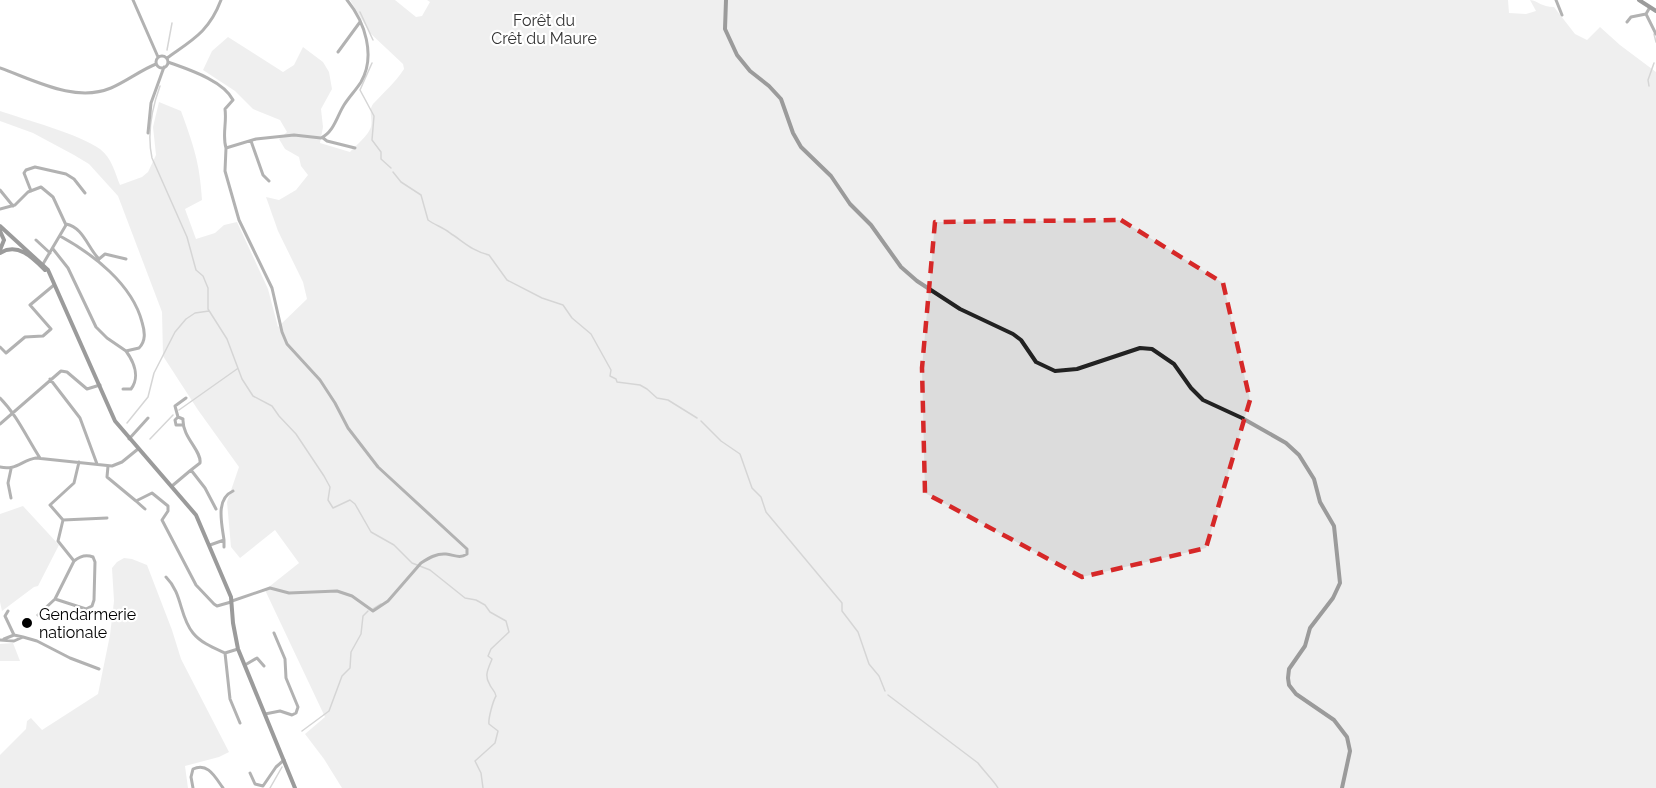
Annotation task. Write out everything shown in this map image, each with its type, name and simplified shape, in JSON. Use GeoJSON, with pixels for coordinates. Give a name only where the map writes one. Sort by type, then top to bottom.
{"type":"FeatureCollection","features":[{"type":"Feature","properties":{"kind":"main road"},"geometry":{"type":"LineString","coordinates":[[726,0],[724,24],[726,34],[737,55],[746,67],[781,99],[793,133],[801,147],[831,176],[850,204],[871,225],[894,259],[909,275],[960,309],[1016,336],[1036,362],[1049,370],[1077,369],[1136,349],[1148,348],[1157,351],[1174,364],[1191,388],[1203,400],[1236,415],[1290,446],[1299,455],[1314,479],[1320,502],[1334,526],[1340,583],[1333,598],[1310,628],[1305,646],[1290,669],[1288,678],[1296,694],[1334,720],[1347,737],[1350,751],[1341,788]]}},
{"type":"Feature","properties":{"kind":"main road"},"geometry":{"type":"LineString","coordinates":[[1639,0],[1656,11]]}},
{"type":"Feature","properties":{"kind":"main road"},"geometry":{"type":"LineString","coordinates":[[0,229],[51,276],[115,420],[196,515],[232,601],[233,624],[238,649],[296,788]]}},
{"type":"Feature","properties":{"kind":"main road"},"geometry":{"type":"LineString","coordinates":[[0,229],[3,242],[9,249],[24,252],[41,265]]}},
{"type":"Feature","properties":{"kind":"main road"},"geometry":{"type":"LineString","coordinates":[[0,252],[3,242],[8,237],[13,239]]}},
{"type":"Feature","properties":{"kind":"main road"},"geometry":{"type":"LineString","coordinates":[[0,252],[15,245],[13,239]]}},
{"type":"Feature","properties":{"kind":"street"},"geometry":{"type":"LineString","coordinates":[[0,68],[66,91],[87,93],[111,88],[156,64],[158,57],[133,0]]}},
{"type":"Feature","properties":{"kind":"street"},"geometry":{"type":"LineString","coordinates":[[148,133],[151,103],[167,60],[201,33],[221,0]]}},
{"type":"Feature","properties":{"kind":"street"},"geometry":{"type":"LineString","coordinates":[[323,138],[360,84],[368,54],[361,21],[347,0]]}},
{"type":"Feature","properties":{"kind":"street"},"geometry":{"type":"LineString","coordinates":[[1556,0],[1562,15]]}},
{"type":"Feature","properties":{"kind":"street"},"geometry":{"type":"LineString","coordinates":[[1627,22],[1631,17],[1646,14],[1650,8]]}},
{"type":"Feature","properties":{"kind":"street"},"geometry":{"type":"LineString","coordinates":[[1646,14],[1656,34]]}},
{"type":"Feature","properties":{"kind":"street"},"geometry":{"type":"LineString","coordinates":[[338,52],[361,21]]}},
{"type":"Feature","properties":{"kind":"street"},"geometry":{"type":"LineString","coordinates":[[136,501],[152,493],[168,506],[168,511],[162,520],[196,585],[216,605],[270,588],[289,594],[338,591],[352,596],[373,611],[382,606],[420,565],[435,555],[463,557],[467,551],[433,516],[384,473],[367,454],[348,428],[332,397],[287,343],[272,288],[238,220],[225,171],[226,148],[223,134],[226,120],[225,109],[232,100],[229,93],[190,70],[162,56],[158,57]]}},
{"type":"Feature","properties":{"kind":"street"},"geometry":{"type":"LineString","coordinates":[[156,64],[164,67]]}},
{"type":"Feature","properties":{"kind":"street"},"geometry":{"type":"LineString","coordinates":[[226,148],[251,141],[294,135],[323,138],[355,148]]}},
{"type":"Feature","properties":{"kind":"street"},"geometry":{"type":"LineString","coordinates":[[251,141],[262,175],[269,181]]}},
{"type":"Feature","properties":{"kind":"street"},"geometry":{"type":"LineString","coordinates":[[31,190],[24,173],[26,170],[35,168],[70,177],[85,193]]}},
{"type":"Feature","properties":{"kind":"street"},"geometry":{"type":"LineString","coordinates":[[0,208],[13,206],[31,190],[39,187],[46,189],[53,197],[66,224],[79,230],[98,261]]}},
{"type":"Feature","properties":{"kind":"street"},"geometry":{"type":"LineString","coordinates":[[0,190],[13,206]]}},
{"type":"Feature","properties":{"kind":"street"},"geometry":{"type":"LineString","coordinates":[[41,265],[50,254],[66,224]]}},
{"type":"Feature","properties":{"kind":"street"},"geometry":{"type":"LineString","coordinates":[[60,236],[98,261],[128,292],[140,314],[144,341],[139,348],[126,351]]}},
{"type":"Feature","properties":{"kind":"street"},"geometry":{"type":"LineString","coordinates":[[36,240],[50,254]]}},
{"type":"Feature","properties":{"kind":"street"},"geometry":{"type":"LineString","coordinates":[[53,249],[68,268],[96,327],[126,351],[133,363],[136,377],[133,388],[123,389]]}},
{"type":"Feature","properties":{"kind":"street"},"geometry":{"type":"LineString","coordinates":[[98,261],[105,254],[126,259]]}},
{"type":"Feature","properties":{"kind":"street"},"geometry":{"type":"LineString","coordinates":[[0,346],[6,353],[25,337],[43,336],[51,329],[30,305],[56,287]]}},
{"type":"Feature","properties":{"kind":"street"},"geometry":{"type":"LineString","coordinates":[[0,424],[59,372],[66,371],[87,388],[100,386]]}},
{"type":"Feature","properties":{"kind":"street"},"geometry":{"type":"LineString","coordinates":[[50,379],[80,418],[97,464]]}},
{"type":"Feature","properties":{"kind":"street"},"geometry":{"type":"LineString","coordinates":[[0,398],[14,412],[40,458]]}},
{"type":"Feature","properties":{"kind":"street"},"geometry":{"type":"LineString","coordinates":[[172,486],[200,464],[201,458],[182,425],[183,419],[178,417],[175,406],[186,398]]}},
{"type":"Feature","properties":{"kind":"street"},"geometry":{"type":"LineString","coordinates":[[129,439],[148,418]]}},
{"type":"Feature","properties":{"kind":"street"},"geometry":{"type":"LineString","coordinates":[[0,467],[11,469],[29,459],[40,458],[108,466],[118,465],[138,449]]}},
{"type":"Feature","properties":{"kind":"street"},"geometry":{"type":"LineString","coordinates":[[63,520],[50,505],[74,483],[79,462]]}},
{"type":"Feature","properties":{"kind":"street"},"geometry":{"type":"LineString","coordinates":[[108,466],[107,477],[145,508]]}},
{"type":"Feature","properties":{"kind":"street"},"geometry":{"type":"LineString","coordinates":[[11,469],[8,483],[11,498]]}},
{"type":"Feature","properties":{"kind":"street"},"geometry":{"type":"LineString","coordinates":[[191,470],[205,488],[216,509]]}},
{"type":"Feature","properties":{"kind":"street"},"geometry":{"type":"LineString","coordinates":[[224,547],[222,504],[227,494],[232,491]]}},
{"type":"Feature","properties":{"kind":"street"},"geometry":{"type":"LineString","coordinates":[[63,520],[107,518]]}},
{"type":"Feature","properties":{"kind":"street"},"geometry":{"type":"LineString","coordinates":[[63,520],[58,541],[74,561]]}},
{"type":"Feature","properties":{"kind":"street"},"geometry":{"type":"LineString","coordinates":[[210,545],[224,540]]}},
{"type":"Feature","properties":{"kind":"street"},"geometry":{"type":"LineString","coordinates":[[38,615],[55,599],[74,561],[88,555],[93,557],[95,562],[92,606],[86,609],[55,599]]}},
{"type":"Feature","properties":{"kind":"street"},"geometry":{"type":"LineString","coordinates":[[166,577],[177,592],[186,622],[193,634],[208,645],[225,653],[238,649]]}},
{"type":"Feature","properties":{"kind":"street"},"geometry":{"type":"LineString","coordinates":[[8,611],[5,616],[14,635]]}},
{"type":"Feature","properties":{"kind":"street"},"geometry":{"type":"LineString","coordinates":[[265,714],[280,711],[292,715],[296,713],[298,707],[286,678],[285,659],[274,633]]}},
{"type":"Feature","properties":{"kind":"street"},"geometry":{"type":"LineString","coordinates":[[2,640],[14,635],[37,640],[70,658],[99,669]]}},
{"type":"Feature","properties":{"kind":"street"},"geometry":{"type":"LineString","coordinates":[[2,640],[14,641],[23,637]]}},
{"type":"Feature","properties":{"kind":"street"},"geometry":{"type":"LineString","coordinates":[[225,653],[230,699],[240,723]]}},
{"type":"Feature","properties":{"kind":"street"},"geometry":{"type":"LineString","coordinates":[[245,665],[257,658],[264,666]]}},
{"type":"Feature","properties":{"kind":"street"},"geometry":{"type":"LineString","coordinates":[[250,773],[255,784],[263,787],[276,767],[284,760]]}},
{"type":"Feature","properties":{"kind":"street"},"geometry":{"type":"LineString","coordinates":[[193,788],[191,777],[193,769],[200,766],[207,768],[223,788]]}},
{"type":"Feature","properties":{"kind":"highlighted area"},"geometry":{"type":"Polygon","coordinates":[[[1121,220],[1223,283],[1250,400],[1206,548],[1082,577],[925,493],[922,368],[935,222],[1121,220]]]}},
{"type":"Feature","properties":{"kind":"green space","name":"Forêt du Crêt du Maure"},"geometry":{"type":"Polygon","coordinates":[[[350,0],[395,0],[416,17],[422,16],[430,2],[427,0],[1508,0],[1509,13],[1526,14],[1536,11],[1530,0],[1554,7],[1575,34],[1587,40],[1600,27],[1656,72],[1656,788],[342,788],[305,734],[325,717],[265,590],[299,563],[275,530],[240,558],[231,547],[227,502],[239,467],[163,356],[162,312],[118,196],[89,164],[33,133],[0,121],[0,111],[91,143],[100,149],[110,161],[120,185],[142,177],[148,172],[156,155],[153,127],[159,102],[181,111],[200,175],[202,200],[185,209],[196,239],[215,233],[224,225],[237,222],[268,289],[278,327],[307,299],[303,282],[278,231],[266,197],[279,200],[296,190],[308,175],[301,166],[299,157],[285,149],[279,139],[287,132],[280,120],[253,109],[235,91],[203,70],[212,51],[228,37],[283,72],[294,65],[303,47],[323,62],[329,72],[332,89],[321,109],[323,127],[320,143],[350,152],[365,137],[371,127],[373,104],[404,69],[403,64],[370,33],[350,0]]]}},
{"type":"Feature","properties":{"kind":"green space"},"geometry":{"type":"Polygon","coordinates":[[[23,506],[59,545],[38,586],[2,611],[0,602],[0,514],[23,506]]]}},
{"type":"Feature","properties":{"kind":"green space"},"geometry":{"type":"Polygon","coordinates":[[[124,558],[147,565],[181,659],[229,752],[185,766],[188,788],[0,788],[0,755],[26,729],[27,721],[31,718],[42,730],[98,694],[110,635],[114,601],[112,568],[124,558]]]}},
{"type":"Feature","properties":{"kind":"green space"},"geometry":{"type":"Polygon","coordinates":[[[13,643],[20,661],[0,661],[0,644],[13,643]]]}},
{"type":"Feature","properties":{"kind":"waterway"},"geometry":{"type":"LineString","coordinates":[[360,12],[373,40]]}},
{"type":"Feature","properties":{"kind":"waterway"},"geometry":{"type":"LineString","coordinates":[[167,50],[172,23]]}},
{"type":"Feature","properties":{"kind":"waterway"},"geometry":{"type":"LineString","coordinates":[[1654,34],[1656,42]]}},
{"type":"Feature","properties":{"kind":"waterway"},"geometry":{"type":"LineString","coordinates":[[372,63],[360,90],[374,116],[372,140],[381,152],[381,159],[391,168]]}},
{"type":"Feature","properties":{"kind":"waterway"},"geometry":{"type":"LineString","coordinates":[[1649,86],[1648,80],[1654,63]]}},
{"type":"Feature","properties":{"kind":"waterway"},"geometry":{"type":"LineString","coordinates":[[160,86],[151,122],[152,158],[187,237],[196,270],[203,276],[208,288],[208,309],[227,339],[242,379],[253,396],[272,406],[296,434],[330,487],[328,500],[333,508],[350,500],[355,504],[371,532],[394,545],[412,563],[430,570],[465,598],[485,605],[490,612],[506,621],[509,632],[491,649],[488,656],[492,659],[487,677],[496,696],[489,724],[498,731],[495,743],[475,761],[481,773],[483,788]]}},
{"type":"Feature","properties":{"kind":"waterway"},"geometry":{"type":"LineString","coordinates":[[393,172],[401,182],[421,195],[428,220],[473,249],[489,255],[507,280],[542,298],[563,305],[572,318],[591,334],[611,370],[610,376],[617,382],[640,385],[657,398],[668,400],[697,418]]}},
{"type":"Feature","properties":{"kind":"waterway"},"geometry":{"type":"LineString","coordinates":[[127,423],[148,397],[154,373],[175,332],[186,319],[195,313],[209,311]]}},
{"type":"Feature","properties":{"kind":"waterway"},"geometry":{"type":"LineString","coordinates":[[179,410],[237,369]]}},
{"type":"Feature","properties":{"kind":"waterway"},"geometry":{"type":"LineString","coordinates":[[150,439],[173,415]]}},
{"type":"Feature","properties":{"kind":"waterway"},"geometry":{"type":"LineString","coordinates":[[701,421],[721,441],[740,454],[752,488],[761,497],[766,512],[842,603],[842,611],[858,632],[869,664],[879,676],[885,691]]}},
{"type":"Feature","properties":{"kind":"waterway"},"geometry":{"type":"LineString","coordinates":[[373,609],[381,604]]}},
{"type":"Feature","properties":{"kind":"waterway"},"geometry":{"type":"LineString","coordinates":[[302,731],[329,711],[342,676],[350,668],[351,652],[361,634],[363,616],[368,611]]}},
{"type":"Feature","properties":{"kind":"waterway"},"geometry":{"type":"LineString","coordinates":[[888,695],[978,763],[998,788]]}},
{"type":"Feature","properties":{"kind":"waterway"},"geometry":{"type":"LineString","coordinates":[[270,788],[282,767]]}},
{"type":"Feature","properties":{"kind":"place","name":"Gendarmerie nationale"},"geometry":{"type":"Point","coordinates":[27,623]}}]}
